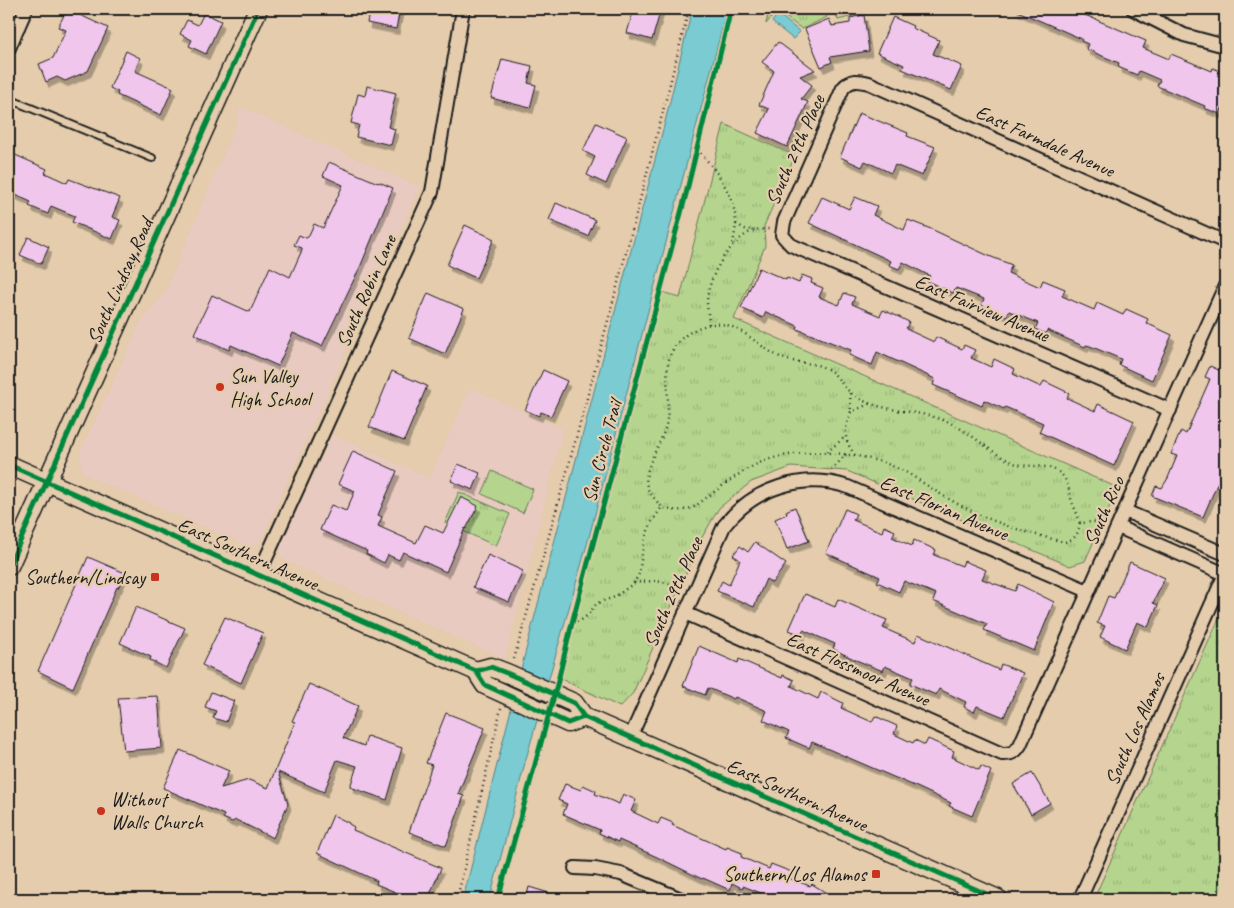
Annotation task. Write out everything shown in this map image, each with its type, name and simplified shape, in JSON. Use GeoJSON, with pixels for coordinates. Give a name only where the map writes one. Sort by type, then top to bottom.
{"type":"FeatureCollection","features":[{"type":"Feature","properties":{"kind":"main road","name":"South Lindsay Road"},"geometry":{"type":"LineString","coordinates":[[9,566],[258,9]]}},
{"type":"Feature","properties":{"kind":"main road","name":"East Southern Avenue"},"geometry":{"type":"LineString","coordinates":[[9,465],[476,671],[485,685],[568,723],[584,717]]}},
{"type":"Feature","properties":{"kind":"main road","name":"East Southern Avenue"},"geometry":{"type":"LineString","coordinates":[[476,671],[491,667],[513,675],[574,703],[584,717],[998,899]]}},
{"type":"Feature","properties":{"kind":"street"},"geometry":{"type":"LineString","coordinates":[[9,48],[26,9]]}},
{"type":"Feature","properties":{"kind":"street","name":"South Robin Lane"},"geometry":{"type":"LineString","coordinates":[[258,576],[432,192],[463,9]]}},
{"type":"Feature","properties":{"kind":"street"},"geometry":{"type":"LineString","coordinates":[[1133,9],[1184,34],[1225,46]]}},
{"type":"Feature","properties":{"kind":"street","name":"East Farmdale Avenue"},"geometry":{"type":"LineString","coordinates":[[848,82],[855,80],[869,84],[1225,242]]}},
{"type":"Feature","properties":{"kind":"street","name":"South 29th Place"},"geometry":{"type":"LineString","coordinates":[[782,232],[843,88],[848,82]]}},
{"type":"Feature","properties":{"kind":"street","name":"East Fairview Avenue"},"geometry":{"type":"LineString","coordinates":[[782,232],[791,246],[1170,410]]}},
{"type":"Feature","properties":{"kind":"street","name":"South Rico"},"geometry":{"type":"LineString","coordinates":[[1016,751],[1020,746],[1225,286]]}},
{"type":"Feature","properties":{"kind":"street","name":"East Florian Avenue"},"geometry":{"type":"LineString","coordinates":[[780,487],[801,481],[825,482],[848,487],[1088,591]]}},
{"type":"Feature","properties":{"kind":"street","name":"South 29th Place"},"geometry":{"type":"LineString","coordinates":[[630,738],[719,535],[732,516],[749,501],[780,487]]}},
{"type":"Feature","properties":{"kind":"street"},"geometry":{"type":"LineString","coordinates":[[1122,519],[1225,554]]}},
{"type":"Feature","properties":{"kind":"street"},"geometry":{"type":"LineString","coordinates":[[1122,519],[1225,574]]}},
{"type":"Feature","properties":{"kind":"street","name":"South Los Alamos"},"geometry":{"type":"LineString","coordinates":[[1080,899],[1225,574]]}},
{"type":"Feature","properties":{"kind":"street","name":"East Flossmoor Avenue"},"geometry":{"type":"LineString","coordinates":[[685,613],[1002,754],[1010,754],[1016,751]]}},
{"type":"Feature","properties":{"kind":"street"},"geometry":{"type":"LineString","coordinates":[[575,868],[595,869],[621,874],[681,899]]}},
{"type":"Feature","properties":{"kind":"lane"},"geometry":{"type":"LineString","coordinates":[[9,99],[152,158]]}},
{"type":"Feature","properties":{"kind":"path"},"geometry":{"type":"LineString","coordinates":[[513,675],[645,184],[689,9]]}},
{"type":"Feature","properties":{"kind":"path"},"geometry":{"type":"LineString","coordinates":[[695,159],[700,140]]}},
{"type":"Feature","properties":{"kind":"path"},"geometry":{"type":"LineString","coordinates":[[697,150],[707,160],[731,199],[736,224],[733,244]]}},
{"type":"Feature","properties":{"kind":"path"},"geometry":{"type":"LineString","coordinates":[[736,224],[745,229],[782,232]]}},
{"type":"Feature","properties":{"kind":"path"},"geometry":{"type":"LineString","coordinates":[[709,324],[707,300],[711,282],[733,244],[755,230]]}},
{"type":"Feature","properties":{"kind":"path"},"geometry":{"type":"LineString","coordinates":[[709,324],[726,325],[736,328],[745,332],[771,353],[786,359],[830,370],[850,393],[870,403],[918,412],[942,419],[967,433],[1001,457],[1018,464],[1044,466],[1054,470],[1062,476],[1068,485],[1080,523],[1077,536],[1065,542],[1015,530],[948,499],[898,468],[855,455],[826,452],[786,456],[764,461],[687,510],[662,507],[647,488],[646,477],[649,464],[656,453],[670,406],[666,374],[668,362],[673,349],[684,337],[694,330],[709,324]]}},
{"type":"Feature","properties":{"kind":"path"},"geometry":{"type":"LineString","coordinates":[[850,393],[851,412],[846,424],[845,437],[848,446],[855,455]]}},
{"type":"Feature","properties":{"kind":"path"},"geometry":{"type":"LineString","coordinates":[[851,412],[870,403]]}},
{"type":"Feature","properties":{"kind":"path"},"geometry":{"type":"LineString","coordinates":[[826,452],[845,437]]}},
{"type":"Feature","properties":{"kind":"path"},"geometry":{"type":"LineString","coordinates":[[825,482],[834,467],[846,454]]}},
{"type":"Feature","properties":{"kind":"path"},"geometry":{"type":"LineString","coordinates":[[572,623],[580,621],[588,615],[597,603],[615,597],[634,583],[639,574],[644,541],[650,523],[662,507]]}},
{"type":"Feature","properties":{"kind":"path"},"geometry":{"type":"LineString","coordinates":[[1080,523],[1122,519]]}},
{"type":"Feature","properties":{"kind":"path"},"geometry":{"type":"LineString","coordinates":[[634,583],[661,581],[681,589]]}},
{"type":"Feature","properties":{"kind":"path"},"geometry":{"type":"LineString","coordinates":[[570,632],[574,614]]}},
{"type":"Feature","properties":{"kind":"path"},"geometry":{"type":"LineString","coordinates":[[458,899],[507,695]]}},
{"type":"Feature","properties":{"kind":"shaded area","name":"Sun Valley High School"},"geometry":{"type":"Polygon","coordinates":[[[240,107],[420,187],[262,538],[258,544],[249,546],[92,478],[84,473],[80,460],[81,451],[140,324],[165,292],[235,127],[240,107]]]}},
{"type":"Feature","properties":{"kind":"shaded area"},"geometry":{"type":"Polygon","coordinates":[[[470,388],[563,429],[505,659],[290,563],[281,557],[281,546],[332,435],[430,478],[470,388]]]}},
{"type":"Feature","properties":{"kind":"green space"},"geometry":{"type":"Polygon","coordinates":[[[769,9],[823,9],[827,17],[802,29],[777,11],[766,24],[769,9]]]}},
{"type":"Feature","properties":{"kind":"green space"},"geometry":{"type":"Polygon","coordinates":[[[834,9],[868,9],[865,13],[838,20],[834,9]]]}},
{"type":"Feature","properties":{"kind":"green space"},"geometry":{"type":"Polygon","coordinates":[[[724,124],[795,156],[764,226],[765,246],[734,319],[1118,488],[1085,561],[1070,566],[847,471],[791,467],[751,482],[719,508],[701,539],[633,693],[620,707],[559,678],[660,291],[680,298],[724,124]]]}},
{"type":"Feature","properties":{"kind":"green space"},"geometry":{"type":"Polygon","coordinates":[[[492,471],[533,489],[523,513],[482,494],[492,471]]]}},
{"type":"Feature","properties":{"kind":"green space"},"geometry":{"type":"Polygon","coordinates":[[[459,492],[510,514],[496,546],[445,523],[459,492]]]}},
{"type":"Feature","properties":{"kind":"green space"},"geometry":{"type":"Polygon","coordinates":[[[1225,605],[1225,899],[1094,899],[1096,894],[1225,605]]]}},
{"type":"Feature","properties":{"kind":"water"},"geometry":{"type":"Polygon","coordinates":[[[692,9],[727,9],[588,541],[526,759],[490,899],[463,899],[529,638],[666,118],[692,9]]]}},
{"type":"Feature","properties":{"kind":"water"},"geometry":{"type":"Polygon","coordinates":[[[778,14],[800,32],[793,39],[772,22],[778,14]]]}},
{"type":"Feature","properties":{"kind":"building"},"geometry":{"type":"Polygon","coordinates":[[[67,9],[108,28],[88,71],[65,81],[57,77],[46,82],[39,64],[53,58],[66,30],[58,27],[67,9]]]}},
{"type":"Feature","properties":{"kind":"building"},"geometry":{"type":"Polygon","coordinates":[[[370,9],[400,9],[396,29],[367,23],[370,9]]]}},
{"type":"Feature","properties":{"kind":"building"},"geometry":{"type":"Polygon","coordinates":[[[634,9],[661,9],[652,40],[627,33],[634,9]]]}},
{"type":"Feature","properties":{"kind":"building"},"geometry":{"type":"Polygon","coordinates":[[[1013,9],[1071,9],[1146,41],[1143,48],[1169,59],[1171,54],[1212,71],[1213,68],[1225,73],[1225,109],[1222,108],[1220,114],[1157,86],[1160,80],[1139,71],[1137,75],[1118,67],[1119,63],[1086,49],[1088,44],[1081,41],[1082,39],[1013,9]]]}},
{"type":"Feature","properties":{"kind":"building"},"geometry":{"type":"Polygon","coordinates":[[[204,13],[221,21],[206,54],[189,46],[192,40],[180,34],[187,20],[198,25],[204,13]]]}},
{"type":"Feature","properties":{"kind":"building"},"geometry":{"type":"Polygon","coordinates":[[[864,15],[869,51],[830,57],[832,62],[821,67],[805,29],[829,19],[832,26],[850,23],[850,18],[864,15]]]}},
{"type":"Feature","properties":{"kind":"building"},"geometry":{"type":"Polygon","coordinates":[[[893,17],[939,40],[933,54],[962,66],[951,90],[902,69],[904,65],[877,53],[893,17]]]}},
{"type":"Feature","properties":{"kind":"building"},"geometry":{"type":"Polygon","coordinates":[[[778,42],[815,70],[800,76],[812,85],[801,99],[808,102],[787,147],[757,133],[769,109],[759,105],[774,71],[762,62],[778,42]]]}},
{"type":"Feature","properties":{"kind":"building"},"geometry":{"type":"Polygon","coordinates":[[[126,51],[140,58],[135,71],[173,88],[161,115],[117,95],[118,92],[110,88],[126,51]]]}},
{"type":"Feature","properties":{"kind":"building"},"geometry":{"type":"Polygon","coordinates":[[[502,59],[532,66],[528,83],[536,85],[530,108],[491,98],[502,59]]]}},
{"type":"Feature","properties":{"kind":"building"},"geometry":{"type":"Polygon","coordinates":[[[367,86],[396,93],[388,127],[395,129],[391,145],[356,137],[359,125],[351,123],[358,94],[365,96],[367,86]]]}},
{"type":"Feature","properties":{"kind":"building"},"geometry":{"type":"Polygon","coordinates":[[[859,113],[908,133],[907,136],[935,147],[922,176],[895,165],[891,173],[865,161],[862,167],[840,157],[859,113]]]}},
{"type":"Feature","properties":{"kind":"building"},"geometry":{"type":"Polygon","coordinates":[[[596,123],[627,137],[606,184],[587,175],[595,157],[583,151],[596,123]]]}},
{"type":"Feature","properties":{"kind":"building"},"geometry":{"type":"Polygon","coordinates":[[[13,154],[47,169],[45,173],[67,183],[69,179],[120,198],[112,217],[120,220],[112,239],[72,222],[75,216],[51,206],[48,214],[29,206],[31,202],[9,192],[9,157],[12,159],[13,154]]]}},
{"type":"Feature","properties":{"kind":"building"},"geometry":{"type":"Polygon","coordinates":[[[329,162],[393,188],[361,265],[322,346],[293,333],[278,366],[231,345],[229,350],[194,334],[212,295],[250,312],[270,267],[290,277],[302,250],[302,248],[294,245],[299,235],[308,237],[314,224],[323,228],[343,185],[323,176],[329,162]]]}},
{"type":"Feature","properties":{"kind":"building"},"geometry":{"type":"Polygon","coordinates":[[[822,197],[849,209],[855,197],[877,206],[873,215],[904,230],[908,220],[931,229],[1012,265],[1008,273],[1040,287],[1043,280],[1065,289],[1062,296],[1094,310],[1097,303],[1123,315],[1126,309],[1148,319],[1146,323],[1172,335],[1152,380],[1119,365],[1121,359],[1090,346],[1086,345],[1085,347],[1047,330],[1046,334],[1035,329],[1038,323],[1009,311],[1007,316],[981,305],[984,299],[956,288],[953,293],[927,281],[930,276],[903,262],[899,269],[889,265],[891,261],[809,223],[822,197]]]}},
{"type":"Feature","properties":{"kind":"building"},"geometry":{"type":"Polygon","coordinates":[[[556,203],[595,220],[588,236],[549,220],[556,203]]]}},
{"type":"Feature","properties":{"kind":"building"},"geometry":{"type":"Polygon","coordinates":[[[465,225],[494,239],[476,278],[447,265],[465,225]]]}},
{"type":"Feature","properties":{"kind":"building"},"geometry":{"type":"Polygon","coordinates":[[[28,237],[49,247],[41,264],[20,255],[28,237]]]}},
{"type":"Feature","properties":{"kind":"building"},"geometry":{"type":"Polygon","coordinates":[[[759,268],[786,280],[787,278],[799,283],[802,275],[812,279],[811,283],[823,288],[819,297],[839,305],[844,293],[855,297],[852,304],[880,316],[883,310],[899,317],[909,322],[906,329],[934,342],[936,337],[962,349],[964,345],[975,350],[971,358],[991,367],[994,359],[1015,369],[1013,374],[1041,387],[1044,381],[1069,393],[1067,398],[1095,411],[1098,404],[1134,421],[1114,466],[1039,432],[1043,423],[984,400],[982,406],[933,385],[935,379],[877,352],[872,365],[849,355],[851,350],[797,329],[798,326],[766,312],[763,318],[741,308],[759,268]]]}},
{"type":"Feature","properties":{"kind":"building"},"geometry":{"type":"Polygon","coordinates":[[[428,293],[464,309],[445,354],[409,338],[428,293]]]}},
{"type":"Feature","properties":{"kind":"building"},"geometry":{"type":"Polygon","coordinates":[[[1210,366],[1225,373],[1225,422],[1220,434],[1225,437],[1225,451],[1219,466],[1224,468],[1203,517],[1152,496],[1156,486],[1162,488],[1168,478],[1177,456],[1171,454],[1181,431],[1186,434],[1210,379],[1205,377],[1210,366]]]}},
{"type":"Feature","properties":{"kind":"building"},"geometry":{"type":"Polygon","coordinates":[[[543,370],[567,381],[551,416],[541,412],[539,416],[525,410],[543,370]]]}},
{"type":"Feature","properties":{"kind":"building"},"geometry":{"type":"Polygon","coordinates":[[[392,371],[427,386],[404,441],[369,427],[392,371]]]}},
{"type":"Feature","properties":{"kind":"building"},"geometry":{"type":"Polygon","coordinates":[[[353,451],[397,471],[378,515],[382,517],[378,526],[416,543],[425,525],[443,533],[461,497],[478,506],[465,528],[446,572],[403,552],[399,560],[388,555],[384,563],[366,554],[367,551],[320,530],[331,505],[346,511],[355,491],[338,484],[353,451]]]}},
{"type":"Feature","properties":{"kind":"building"},"geometry":{"type":"Polygon","coordinates":[[[458,464],[480,473],[473,490],[451,481],[458,464]]]}},
{"type":"Feature","properties":{"kind":"building"},"geometry":{"type":"Polygon","coordinates":[[[795,507],[809,541],[787,549],[775,519],[787,514],[786,511],[795,507]]]}},
{"type":"Feature","properties":{"kind":"building"},"geometry":{"type":"Polygon","coordinates":[[[845,509],[856,514],[853,520],[882,532],[884,526],[895,531],[892,537],[912,546],[914,540],[936,550],[934,555],[962,566],[964,561],[986,570],[982,579],[1015,591],[1018,584],[1054,602],[1034,651],[984,630],[987,624],[933,601],[936,594],[904,581],[899,592],[877,582],[880,577],[826,553],[845,509]]]}},
{"type":"Feature","properties":{"kind":"building"},"geometry":{"type":"Polygon","coordinates":[[[755,542],[786,564],[772,583],[766,579],[754,607],[717,591],[722,581],[729,585],[740,560],[733,555],[740,546],[748,552],[755,542]]]}},
{"type":"Feature","properties":{"kind":"building"},"geometry":{"type":"Polygon","coordinates":[[[488,555],[523,571],[509,602],[473,587],[488,555]]]}},
{"type":"Feature","properties":{"kind":"building"},"geometry":{"type":"Polygon","coordinates":[[[88,557],[125,573],[117,587],[73,688],[38,671],[88,557]]]}},
{"type":"Feature","properties":{"kind":"building"},"geometry":{"type":"Polygon","coordinates":[[[1130,562],[1165,578],[1153,603],[1158,605],[1148,627],[1137,622],[1125,649],[1100,637],[1105,626],[1097,623],[1108,596],[1114,598],[1130,562]]]}},
{"type":"Feature","properties":{"kind":"building"},"geometry":{"type":"Polygon","coordinates":[[[805,594],[835,607],[838,599],[887,620],[883,628],[915,642],[918,634],[999,670],[1001,664],[1023,673],[1004,717],[977,706],[974,712],[964,707],[966,702],[939,689],[936,695],[910,684],[913,678],[885,666],[883,671],[856,660],[833,649],[835,644],[803,630],[801,635],[789,630],[805,594]]]}},
{"type":"Feature","properties":{"kind":"building"},"geometry":{"type":"Polygon","coordinates":[[[136,607],[185,628],[166,668],[150,660],[151,657],[120,643],[136,607]]]}},
{"type":"Feature","properties":{"kind":"building"},"geometry":{"type":"Polygon","coordinates":[[[225,617],[263,633],[241,683],[202,665],[225,617]]]}},
{"type":"Feature","properties":{"kind":"building"},"geometry":{"type":"Polygon","coordinates":[[[699,646],[738,663],[739,659],[782,678],[783,675],[794,680],[791,686],[818,699],[821,692],[843,703],[841,708],[872,722],[875,716],[897,726],[894,734],[913,743],[915,740],[925,745],[928,739],[954,751],[952,757],[979,770],[981,766],[991,771],[972,816],[949,806],[951,803],[919,788],[812,742],[809,748],[786,738],[789,732],[763,720],[767,711],[708,688],[705,695],[683,686],[699,646]]]}},
{"type":"Feature","properties":{"kind":"building"},"geometry":{"type":"Polygon","coordinates":[[[309,684],[358,706],[343,738],[364,746],[367,736],[402,748],[387,800],[350,787],[357,766],[337,760],[324,792],[278,772],[288,804],[273,838],[236,820],[232,822],[223,818],[224,815],[163,788],[180,750],[229,771],[221,788],[249,780],[268,788],[295,722],[292,721],[309,684]]]}},
{"type":"Feature","properties":{"kind":"building"},"geometry":{"type":"Polygon","coordinates":[[[211,692],[234,701],[226,722],[213,718],[216,711],[205,707],[211,692]]]}},
{"type":"Feature","properties":{"kind":"building"},"geometry":{"type":"Polygon","coordinates":[[[158,696],[162,748],[124,751],[118,698],[158,696]]]}},
{"type":"Feature","properties":{"kind":"building"},"geometry":{"type":"Polygon","coordinates":[[[446,713],[485,728],[458,794],[464,796],[446,846],[409,832],[432,765],[426,763],[446,713]]]}},
{"type":"Feature","properties":{"kind":"building"},"geometry":{"type":"Polygon","coordinates":[[[1032,773],[1050,803],[1031,814],[1013,784],[1032,773]]]}},
{"type":"Feature","properties":{"kind":"building"},"geometry":{"type":"Polygon","coordinates":[[[565,784],[581,790],[583,785],[596,791],[595,794],[619,804],[623,794],[636,800],[631,811],[658,824],[661,818],[673,823],[672,825],[726,849],[727,847],[742,853],[741,857],[769,869],[771,864],[794,873],[791,879],[810,886],[812,884],[836,899],[776,899],[732,883],[730,890],[702,879],[619,840],[618,842],[599,833],[600,830],[563,814],[567,804],[558,800],[565,784]]]}},
{"type":"Feature","properties":{"kind":"building"},"geometry":{"type":"Polygon","coordinates":[[[333,815],[349,823],[354,827],[353,830],[441,868],[428,899],[412,899],[376,884],[377,881],[317,853],[333,815]]]}},
{"type":"Feature","properties":{"kind":"building"},"geometry":{"type":"Polygon","coordinates":[[[529,887],[559,896],[559,899],[526,899],[529,887]]]}},
{"type":"Feature","properties":{"kind":"cycle path"},"geometry":{"type":"LineString","coordinates":[[9,566],[258,9]]}},
{"type":"Feature","properties":{"kind":"cycle path","name":"Sun Circle Trail"},"geometry":{"type":"LineString","coordinates":[[498,899],[558,681],[686,194],[731,9]]}},
{"type":"Feature","properties":{"kind":"cycle path"},"geometry":{"type":"LineString","coordinates":[[9,465],[476,671],[485,685],[568,723],[584,717]]}},
{"type":"Feature","properties":{"kind":"cycle path"},"geometry":{"type":"LineString","coordinates":[[476,671],[491,667],[509,674],[574,703],[584,717],[998,899]]}},
{"type":"Feature","properties":{"kind":"place","name":"Sun Valley High School"},"geometry":{"type":"Point","coordinates":[220,387]}},
{"type":"Feature","properties":{"kind":"place","name":"Southern/Lindsay"},"geometry":{"type":"Point","coordinates":[155,577]}},
{"type":"Feature","properties":{"kind":"place","name":"Without Walls Church"},"geometry":{"type":"Point","coordinates":[101,811]}},
{"type":"Feature","properties":{"kind":"place","name":"Southern/Los Alamos"},"geometry":{"type":"Point","coordinates":[876,874]}}]}
